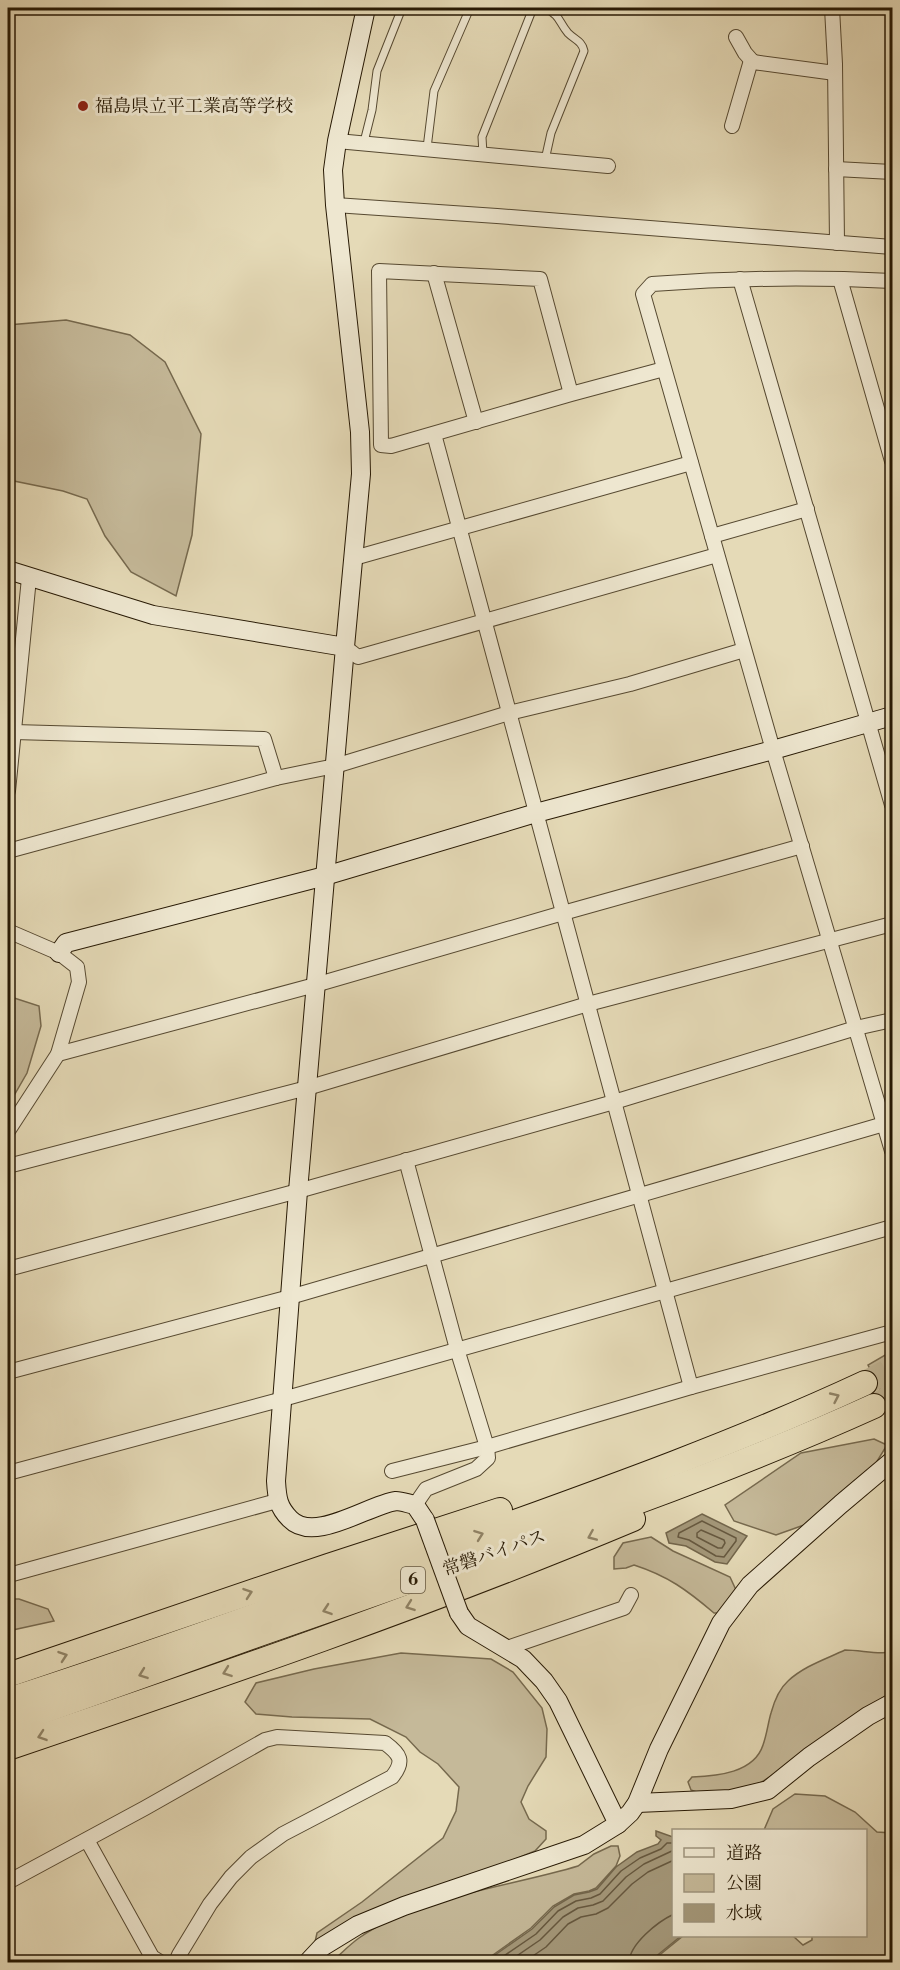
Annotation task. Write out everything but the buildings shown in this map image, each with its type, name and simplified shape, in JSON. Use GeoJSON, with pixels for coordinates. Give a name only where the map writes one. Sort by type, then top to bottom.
{"type":"FeatureCollection","features":[{"type":"Feature","properties":{"kind":"highway","name":"常磐バイパス"},"geometry":{"type":"LineString","coordinates":[[8,1701],[149,1654],[700,1454],[865,1383]]}},
{"type":"Feature","properties":{"kind":"highway","name":"常磐バイパス"},"geometry":{"type":"LineString","coordinates":[[8,1724],[219,1647],[557,1531],[701,1478],[817,1432],[874,1406]]}},
{"type":"Feature","properties":{"kind":"highway"},"geometry":{"type":"LineString","coordinates":[[8,1675],[306,1574],[804,1411]]}},
{"type":"Feature","properties":{"kind":"highway"},"geometry":{"type":"LineString","coordinates":[[8,1748],[350,1628],[578,1542],[705,1488],[817,1432]]}},
{"type":"Feature","properties":{"kind":"street"},"geometry":{"type":"LineString","coordinates":[[366,8],[337,141],[333,170],[360,432],[361,474],[315,985],[276,1481],[277,1501],[287,1517],[297,1526],[308,1528],[329,1525],[398,1501],[420,1512]]}},
{"type":"Feature","properties":{"kind":"street"},"geometry":{"type":"LineString","coordinates":[[832,8],[837,243]]}},
{"type":"Feature","properties":{"kind":"street"},"geometry":{"type":"LineString","coordinates":[[736,37],[753,62],[835,73]]}},
{"type":"Feature","properties":{"kind":"street"},"geometry":{"type":"LineString","coordinates":[[732,126],[750,64],[753,62]]}},
{"type":"Feature","properties":{"kind":"street"},"geometry":{"type":"LineString","coordinates":[[337,141],[608,166]]}},
{"type":"Feature","properties":{"kind":"street"},"geometry":{"type":"LineString","coordinates":[[836,169],[892,172]]}},
{"type":"Feature","properties":{"kind":"street"},"geometry":{"type":"LineString","coordinates":[[335,205],[892,247]]}},
{"type":"Feature","properties":{"kind":"street"},"geometry":{"type":"LineString","coordinates":[[571,394],[540,279],[379,271],[381,445],[391,446],[664,369]]}},
{"type":"Feature","properties":{"kind":"street"},"geometry":{"type":"LineString","coordinates":[[434,273],[476,422]]}},
{"type":"Feature","properties":{"kind":"street"},"geometry":{"type":"LineString","coordinates":[[740,279],[892,805]]}},
{"type":"Feature","properties":{"kind":"street"},"geometry":{"type":"LineString","coordinates":[[892,281],[740,279],[652,284],[643,294],[773,750],[892,1152]]}},
{"type":"Feature","properties":{"kind":"street"},"geometry":{"type":"LineString","coordinates":[[840,279],[892,461]]}},
{"type":"Feature","properties":{"kind":"street"},"geometry":{"type":"LineString","coordinates":[[434,434],[691,1387]]}},
{"type":"Feature","properties":{"kind":"street"},"geometry":{"type":"LineString","coordinates":[[354,558],[691,463]]}},
{"type":"Feature","properties":{"kind":"street"},"geometry":{"type":"LineString","coordinates":[[712,536],[807,509]]}},
{"type":"Feature","properties":{"kind":"street"},"geometry":{"type":"LineString","coordinates":[[8,570],[153,615],[345,647],[358,657],[717,555]]}},
{"type":"Feature","properties":{"kind":"street"},"geometry":{"type":"LineString","coordinates":[[8,791],[29,578]]}},
{"type":"Feature","properties":{"kind":"street"},"geometry":{"type":"LineString","coordinates":[[8,851],[276,778],[335,766],[509,713],[630,684],[744,650]]}},
{"type":"Feature","properties":{"kind":"street"},"geometry":{"type":"LineString","coordinates":[[59,953],[66,943],[325,876],[536,813],[892,716]]}},
{"type":"Feature","properties":{"kind":"street"},"geometry":{"type":"LineString","coordinates":[[14,732],[264,739],[276,778]]}},
{"type":"Feature","properties":{"kind":"street"},"geometry":{"type":"LineString","coordinates":[[58,1054],[315,985],[802,846]]}},
{"type":"Feature","properties":{"kind":"street"},"geometry":{"type":"LineString","coordinates":[[8,1166],[308,1088],[588,1004],[892,924]]}},
{"type":"Feature","properties":{"kind":"street"},"geometry":{"type":"LineString","coordinates":[[8,931],[59,953],[77,967],[78,982],[58,1054],[8,1131]]}},
{"type":"Feature","properties":{"kind":"street"},"geometry":{"type":"LineString","coordinates":[[8,1269],[298,1191],[614,1102],[856,1028],[892,1020]]}},
{"type":"Feature","properties":{"kind":"street"},"geometry":{"type":"LineString","coordinates":[[8,1372],[290,1297],[884,1124]]}},
{"type":"Feature","properties":{"kind":"street"},"geometry":{"type":"LineString","coordinates":[[406,1160],[457,1349],[487,1447],[488,1458],[476,1469],[426,1489],[420,1512],[459,1613],[468,1626],[524,1659],[544,1681],[558,1701],[618,1824]]}},
{"type":"Feature","properties":{"kind":"street"},"geometry":{"type":"LineString","coordinates":[[8,1473],[283,1399],[892,1227]]}},
{"type":"Feature","properties":{"kind":"street"},"geometry":{"type":"LineString","coordinates":[[392,1471],[487,1447],[691,1387],[892,1332]]}},
{"type":"Feature","properties":{"kind":"street"},"geometry":{"type":"LineString","coordinates":[[308,1962],[322,1947],[358,1925],[404,1906],[584,1845],[618,1824],[637,1803],[659,1749],[721,1623],[750,1585],[892,1461]]}},
{"type":"Feature","properties":{"kind":"street"},"geometry":{"type":"LineString","coordinates":[[8,1573],[277,1501]]}},
{"type":"Feature","properties":{"kind":"street"},"geometry":{"type":"LineString","coordinates":[[507,1648],[624,1608],[631,1595]]}},
{"type":"Feature","properties":{"kind":"street"},"geometry":{"type":"LineString","coordinates":[[637,1803],[731,1799],[768,1790],[819,1750],[868,1716],[892,1703]]}},
{"type":"Feature","properties":{"kind":"street"},"geometry":{"type":"LineString","coordinates":[[8,1882],[265,1740],[277,1737],[385,1743],[395,1751],[400,1758],[399,1769],[392,1777],[283,1834],[251,1857],[231,1877],[210,1904],[176,1962]]}},
{"type":"Feature","properties":{"kind":"street"},"geometry":{"type":"LineString","coordinates":[[87,1840],[152,1958],[160,1962]]}},
{"type":"Feature","properties":{"kind":"lane"},"geometry":{"type":"LineString","coordinates":[[364,142],[372,110],[377,71],[402,8]]}},
{"type":"Feature","properties":{"kind":"lane"},"geometry":{"type":"LineString","coordinates":[[427,148],[434,91],[470,8]]}},
{"type":"Feature","properties":{"kind":"lane"},"geometry":{"type":"LineString","coordinates":[[483,154],[482,137],[533,8]]}},
{"type":"Feature","properties":{"kind":"lane"},"geometry":{"type":"LineString","coordinates":[[545,8],[556,14],[568,33],[583,45],[584,51],[551,134],[545,160]]}},
{"type":"Feature","properties":{"kind":"green space"},"geometry":{"type":"Polygon","coordinates":[[[66,320],[130,335],[165,362],[201,434],[192,535],[176,596],[131,572],[105,536],[87,499],[63,491],[14,481],[8,475],[8,325],[66,320]]]}},
{"type":"Feature","properties":{"kind":"green space"},"geometry":{"type":"Polygon","coordinates":[[[8,996],[39,1006],[41,1026],[27,1073],[8,1106],[8,996]]]}},
{"type":"Feature","properties":{"kind":"green space"},"geometry":{"type":"Polygon","coordinates":[[[892,1351],[892,1408],[890,1410],[868,1365],[892,1351]]]}},
{"type":"Feature","properties":{"kind":"green space"},"geometry":{"type":"Polygon","coordinates":[[[874,1439],[887,1445],[876,1463],[804,1525],[776,1535],[734,1521],[725,1505],[801,1453],[874,1439]]]}},
{"type":"Feature","properties":{"kind":"green space"},"geometry":{"type":"Polygon","coordinates":[[[651,1537],[673,1551],[730,1577],[736,1590],[725,1613],[714,1613],[677,1584],[646,1569],[634,1565],[614,1569],[614,1557],[623,1543],[651,1537]]]}},
{"type":"Feature","properties":{"kind":"green space"},"geometry":{"type":"Polygon","coordinates":[[[8,1599],[19,1599],[48,1609],[54,1621],[8,1631],[8,1599]]]}},
{"type":"Feature","properties":{"kind":"green space"},"geometry":{"type":"Polygon","coordinates":[[[845,1650],[892,1652],[892,1692],[794,1762],[760,1783],[708,1796],[691,1790],[688,1782],[692,1777],[723,1774],[752,1762],[763,1745],[774,1704],[785,1684],[808,1667],[845,1650]]]}},
{"type":"Feature","properties":{"kind":"green space"},"geometry":{"type":"Polygon","coordinates":[[[401,1653],[491,1659],[513,1672],[542,1708],[547,1729],[546,1757],[521,1802],[529,1819],[546,1831],[546,1839],[535,1851],[315,1942],[317,1933],[362,1902],[443,1838],[456,1811],[459,1787],[438,1764],[420,1752],[406,1737],[370,1719],[256,1714],[245,1702],[256,1683],[314,1669],[401,1653]]]}},
{"type":"Feature","properties":{"kind":"green space"},"geometry":{"type":"Polygon","coordinates":[[[795,1794],[825,1796],[855,1812],[877,1832],[892,1833],[892,1962],[651,1962],[682,1937],[794,1937],[803,1945],[812,1940],[812,1937],[867,1937],[867,1829],[764,1829],[773,1809],[795,1794]]]}},
{"type":"Feature","properties":{"kind":"green space"},"geometry":{"type":"Polygon","coordinates":[[[611,1846],[618,1846],[620,1856],[616,1866],[596,1888],[574,1894],[553,1906],[531,1928],[483,1962],[331,1962],[359,1938],[408,1912],[465,1894],[578,1866],[594,1854],[611,1846]]]}},
{"type":"Feature","properties":{"kind":"water"},"geometry":{"type":"Polygon","coordinates":[[[702,1514],[747,1536],[727,1564],[715,1562],[686,1546],[669,1543],[666,1533],[702,1514]]]}},
{"type":"Feature","properties":{"kind":"water"},"geometry":{"type":"Polygon","coordinates":[[[656,1831],[672,1837],[672,1937],[680,1937],[649,1962],[485,1962],[532,1929],[554,1907],[574,1895],[597,1889],[616,1867],[637,1852],[658,1844],[661,1840],[656,1836],[656,1831]]]}},
{"type":"Feature","properties":{"kind":"tunnel"},"geometry":{"type":"LineString","coordinates":[[865,1383],[892,1369]]}},
{"type":"Feature","properties":{"kind":"tunnel"},"geometry":{"type":"LineString","coordinates":[[874,1406],[892,1396]]}},
{"type":"Feature","properties":{"kind":"place","name":"福島県立平工業高等学校"},"geometry":{"type":"Point","coordinates":[83,106]}}]}
